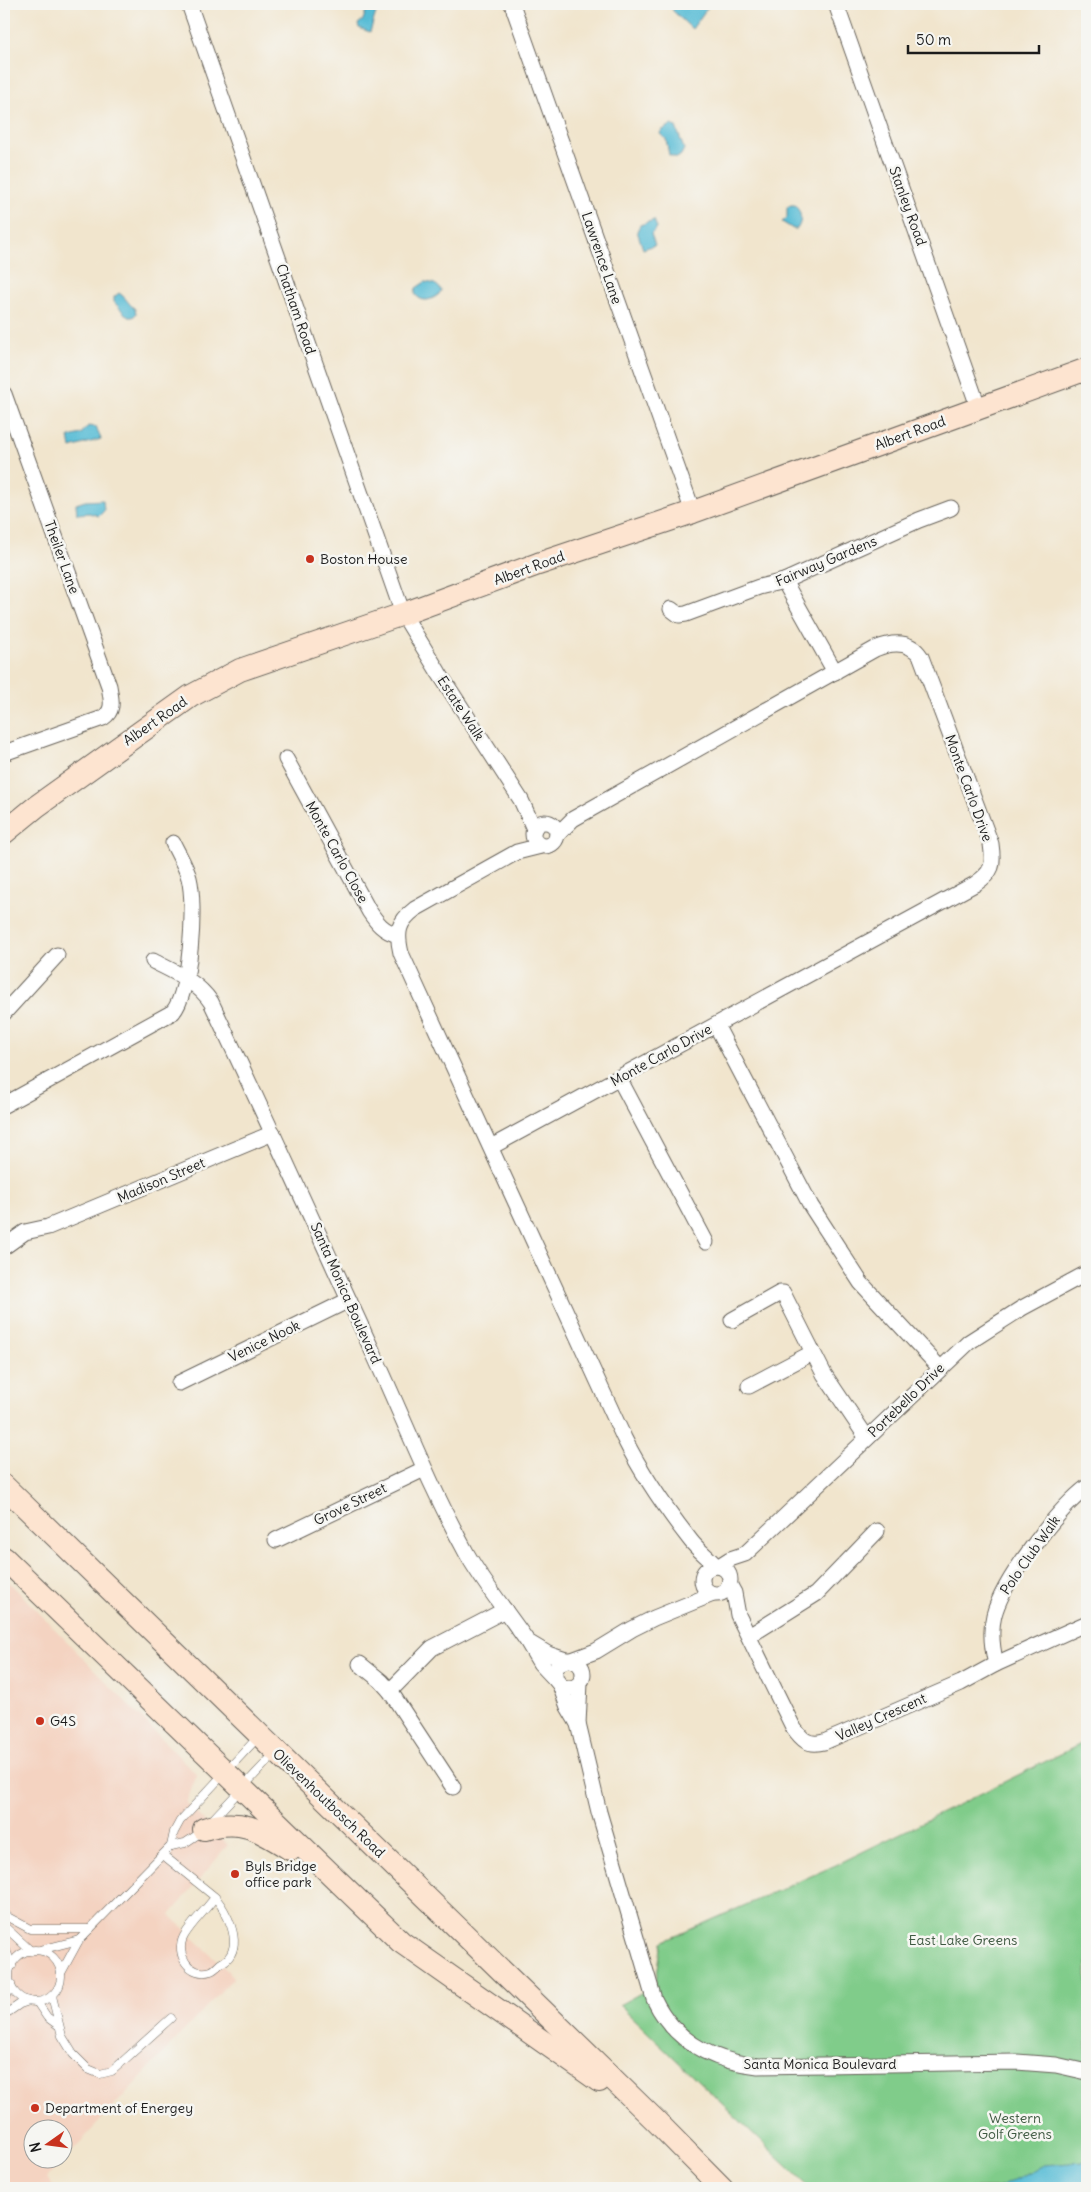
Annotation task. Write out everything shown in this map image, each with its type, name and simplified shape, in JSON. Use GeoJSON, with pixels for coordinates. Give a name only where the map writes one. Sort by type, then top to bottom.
{"type":"FeatureCollection","features":[{"type":"Feature","properties":{"kind":"main road","name":"Albert Road"},"geometry":{"type":"LineString","coordinates":[[4,832],[191,696],[240,670],[404,614],[538,564],[693,512],[1087,369]]}},
{"type":"Feature","properties":{"kind":"main road","name":"Olievenhoutbosch Road"},"geometry":{"type":"LineString","coordinates":[[4,1486],[655,2120],[722,2188]]}},
{"type":"Feature","properties":{"kind":"main road","name":"Olievenhoutbosch Road"},"geometry":{"type":"LineString","coordinates":[[4,1558],[401,1942],[655,2120]]}},
{"type":"Feature","properties":{"kind":"main road"},"geometry":{"type":"LineString","coordinates":[[204,1830],[229,1824],[262,1831],[333,1877]]}},
{"type":"Feature","properties":{"kind":"street","name":"Chatham Road"},"geometry":{"type":"LineString","coordinates":[[189,4],[404,614]]}},
{"type":"Feature","properties":{"kind":"street","name":"Lawrence Lane"},"geometry":{"type":"LineString","coordinates":[[512,4],[626,329],[693,512]]}},
{"type":"Feature","properties":{"kind":"street","name":"Stanley Road"},"geometry":{"type":"LineString","coordinates":[[836,4],[979,409]]}},
{"type":"Feature","properties":{"kind":"street","name":"Theiler Lane"},"geometry":{"type":"LineString","coordinates":[[4,394],[109,686],[112,701],[111,710],[103,718],[4,753]]}},
{"type":"Feature","properties":{"kind":"street","name":"Fairway Gardens"},"geometry":{"type":"LineString","coordinates":[[671,609],[679,615],[686,614],[759,587],[784,581],[919,520],[951,508]]}},
{"type":"Feature","properties":{"kind":"street"},"geometry":{"type":"LineString","coordinates":[[784,581],[835,672]]}},
{"type":"Feature","properties":{"kind":"street","name":"Estate Walk"},"geometry":{"type":"LineString","coordinates":[[404,614],[439,673],[521,800],[533,808],[543,831]]}},
{"type":"Feature","properties":{"kind":"street","name":"Monte Carlo Drive"},"geometry":{"type":"LineString","coordinates":[[492,1147],[975,884],[991,870],[993,855],[991,844],[917,652],[902,643],[884,645],[573,819],[543,831]]}},
{"type":"Feature","properties":{"kind":"street","name":"Monte Carlo Close"},"geometry":{"type":"LineString","coordinates":[[286,759],[369,911],[379,925],[387,932],[398,935]]}},
{"type":"Feature","properties":{"kind":"street"},"geometry":{"type":"LineString","coordinates":[[543,831],[517,852],[415,909],[404,918],[398,935],[401,953],[492,1147],[624,1438],[642,1471],[693,1543],[696,1560],[710,1571],[727,1571],[730,1583],[721,1593],[714,1594],[704,1588],[710,1571]]}},
{"type":"Feature","properties":{"kind":"street"},"geometry":{"type":"LineString","coordinates":[[4,1105],[173,1012],[178,1006],[186,978],[193,910],[189,877],[173,843]]}},
{"type":"Feature","properties":{"kind":"street"},"geometry":{"type":"LineString","coordinates":[[4,1013],[57,955]]}},
{"type":"Feature","properties":{"kind":"street","name":"Santa Monica Boulevard"},"geometry":{"type":"LineString","coordinates":[[152,961],[186,978],[204,992],[210,1002],[273,1133],[424,1469],[468,1556],[540,1663],[558,1682],[568,1707],[578,1724],[599,1812],[654,1999],[668,2023],[688,2042],[718,2058],[739,2064],[758,2066],[1017,2062],[1048,2064],[1087,2072]]}},
{"type":"Feature","properties":{"kind":"street"},"geometry":{"type":"LineString","coordinates":[[716,1025],[811,1206],[861,1283],[940,1368]]}},
{"type":"Feature","properties":{"kind":"street"},"geometry":{"type":"LineString","coordinates":[[619,1078],[706,1242]]}},
{"type":"Feature","properties":{"kind":"street","name":"Madison Street"},"geometry":{"type":"LineString","coordinates":[[4,1247],[25,1232],[48,1227],[273,1133]]}},
{"type":"Feature","properties":{"kind":"street","name":"Portebello Drive"},"geometry":{"type":"LineString","coordinates":[[675,1608],[710,1571],[730,1559],[746,1554],[968,1342],[995,1324],[1087,1274]]}},
{"type":"Feature","properties":{"kind":"street"},"geometry":{"type":"LineString","coordinates":[[732,1320],[783,1293],[812,1353],[867,1438]]}},
{"type":"Feature","properties":{"kind":"street","name":"Venice Nook"},"geometry":{"type":"LineString","coordinates":[[179,1383],[349,1300]]}},
{"type":"Feature","properties":{"kind":"street"},"geometry":{"type":"LineString","coordinates":[[749,1386],[812,1353]]}},
{"type":"Feature","properties":{"kind":"street","name":"Grove Street"},"geometry":{"type":"LineString","coordinates":[[276,1540],[424,1469]]}},
{"type":"Feature","properties":{"kind":"street","name":"Polo Club Walk"},"geometry":{"type":"LineString","coordinates":[[996,1664],[991,1632],[998,1602],[1008,1583],[1062,1510],[1087,1487]]}},
{"type":"Feature","properties":{"kind":"street"},"geometry":{"type":"LineString","coordinates":[[749,1636],[816,1594],[877,1530]]}},
{"type":"Feature","properties":{"kind":"street","name":"Portebello Drive"},"geometry":{"type":"LineString","coordinates":[[730,1583],[743,1564],[746,1554]]}},
{"type":"Feature","properties":{"kind":"street","name":"Valley Crescent"},"geometry":{"type":"LineString","coordinates":[[730,1583],[738,1615],[793,1727],[803,1740],[814,1744],[824,1742],[961,1683],[996,1664],[1087,1623]]}},
{"type":"Feature","properties":{"kind":"street","name":"Portebello Drive"},"geometry":{"type":"LineString","coordinates":[[569,1660],[596,1651],[632,1628],[675,1608],[702,1600],[714,1594]]}},
{"type":"Feature","properties":{"kind":"street","name":"Valley Crescent"},"geometry":{"type":"LineString","coordinates":[[714,1594],[738,1615]]}},
{"type":"Feature","properties":{"kind":"street"},"geometry":{"type":"LineString","coordinates":[[390,1691],[432,1648],[505,1610]]}},
{"type":"Feature","properties":{"kind":"street","name":"Santa Monica Boulevard"},"geometry":{"type":"LineString","coordinates":[[527,1641],[548,1654],[569,1660]]}},
{"type":"Feature","properties":{"kind":"street","name":"Portebello Drive"},"geometry":{"type":"LineString","coordinates":[[581,1678],[590,1665],[596,1651]]}},
{"type":"Feature","properties":{"kind":"street"},"geometry":{"type":"LineString","coordinates":[[569,1660],[582,1667],[581,1678],[570,1688],[558,1682],[556,1668],[569,1660]]}},
{"type":"Feature","properties":{"kind":"street"},"geometry":{"type":"LineString","coordinates":[[360,1664],[390,1691],[453,1787]]}},
{"type":"Feature","properties":{"kind":"street","name":"Santa Monica Boulevard"},"geometry":{"type":"LineString","coordinates":[[578,1724],[581,1678]]}},
{"type":"Feature","properties":{"kind":"lane"},"geometry":{"type":"LineString","coordinates":[[171,2018],[112,2071],[100,2074],[88,2069],[73,2054],[62,2036],[52,1996],[79,1940],[171,1846],[174,1832],[180,1821],[260,1735]]}},
{"type":"Feature","properties":{"kind":"lane"},"geometry":{"type":"LineString","coordinates":[[171,1846],[185,1843],[204,1830],[276,1751]]}},
{"type":"Feature","properties":{"kind":"lane"},"geometry":{"type":"LineString","coordinates":[[163,1855],[215,1897],[223,1906],[233,1931],[234,1944],[230,1957],[212,1971],[201,1972],[187,1967],[181,1956],[183,1937],[215,1897]]}},
{"type":"Feature","properties":{"kind":"lane"},"geometry":{"type":"LineString","coordinates":[[4,1915],[30,1928],[90,1929]]}},
{"type":"Feature","properties":{"kind":"lane"},"geometry":{"type":"LineString","coordinates":[[4,1926],[31,1950]]}},
{"type":"Feature","properties":{"kind":"lane"},"geometry":{"type":"LineString","coordinates":[[12,1966],[23,1953],[79,1940]]}},
{"type":"Feature","properties":{"kind":"lane"},"geometry":{"type":"LineString","coordinates":[[4,1945],[12,1966],[11,1984],[4,2000]]}},
{"type":"Feature","properties":{"kind":"lane"},"geometry":{"type":"LineString","coordinates":[[39,1950],[48,1953],[54,1958],[61,1974]]}},
{"type":"Feature","properties":{"kind":"lane"},"geometry":{"type":"LineString","coordinates":[[11,1984],[15,1991],[33,2001],[47,2016],[58,2024]]}},
{"type":"Feature","properties":{"kind":"lane"},"geometry":{"type":"LineString","coordinates":[[4,2015],[20,2004],[52,1996]]}},
{"type":"Feature","properties":{"kind":"shaded area"},"geometry":{"type":"Polygon","coordinates":[[[4,1577],[197,1775],[186,1803],[228,1845],[170,1915],[234,1977],[72,2151],[72,2120],[22,2120],[22,2170],[54,2170],[47,2178],[54,2188],[4,2188],[4,1577]]]}},
{"type":"Feature","properties":{"kind":"green space","name":"East Lake Greens"},"geometry":{"type":"Polygon","coordinates":[[[1087,1741],[1087,2188],[810,2188],[619,2005],[650,1988],[654,1993],[662,1942],[838,1864],[1087,1741]]]}},
{"type":"Feature","properties":{"kind":"water"},"geometry":{"type":"Polygon","coordinates":[[[368,4],[378,6],[370,32],[359,28],[358,24],[363,20],[368,4]]]}},
{"type":"Feature","properties":{"kind":"water"},"geometry":{"type":"Polygon","coordinates":[[[678,4],[710,4],[692,29],[672,10],[678,4]]]}},
{"type":"Feature","properties":{"kind":"water"},"geometry":{"type":"Polygon","coordinates":[[[671,125],[676,127],[684,149],[677,158],[669,155],[666,139],[660,134],[661,131],[671,125]]]}},
{"type":"Feature","properties":{"kind":"water"},"geometry":{"type":"Polygon","coordinates":[[[795,205],[800,214],[801,220],[797,229],[793,229],[782,222],[787,218],[787,207],[795,205]]]}},
{"type":"Feature","properties":{"kind":"water"},"geometry":{"type":"Polygon","coordinates":[[[654,220],[657,228],[651,234],[655,245],[643,249],[637,231],[640,225],[654,220]]]}},
{"type":"Feature","properties":{"kind":"water"},"geometry":{"type":"Polygon","coordinates":[[[425,282],[435,284],[442,291],[429,300],[418,297],[415,294],[416,288],[425,282]]]}},
{"type":"Feature","properties":{"kind":"water"},"geometry":{"type":"Polygon","coordinates":[[[119,293],[135,309],[136,314],[133,317],[128,317],[114,302],[114,297],[119,293]]]}},
{"type":"Feature","properties":{"kind":"water"},"geometry":{"type":"Polygon","coordinates":[[[88,426],[96,427],[101,439],[71,448],[69,437],[81,434],[88,426]]]}},
{"type":"Feature","properties":{"kind":"water"},"geometry":{"type":"Polygon","coordinates":[[[103,500],[104,511],[99,516],[89,513],[77,514],[76,504],[85,501],[103,500]]]}},
{"type":"Feature","properties":{"kind":"water"},"geometry":{"type":"Polygon","coordinates":[[[1087,2158],[1087,2182],[1080,2188],[998,2188],[1044,2165],[1083,2162],[1087,2158]]]}},
{"type":"Feature","properties":{"kind":"place","name":"Boston House"},"geometry":{"type":"Point","coordinates":[310,559]}},
{"type":"Feature","properties":{"kind":"place","name":"G4S"},"geometry":{"type":"Point","coordinates":[40,1721]}},
{"type":"Feature","properties":{"kind":"place","name":"Byls Bridge office park"},"geometry":{"type":"Point","coordinates":[235,1874]}},
{"type":"Feature","properties":{"kind":"place","name":"Department of Energey"},"geometry":{"type":"Point","coordinates":[35,2108]}},
{"type":"Feature","properties":{"kind":"park label","name":"Western Golf Greens"},"geometry":{"type":"Point","coordinates":[1015,2126]}}]}
